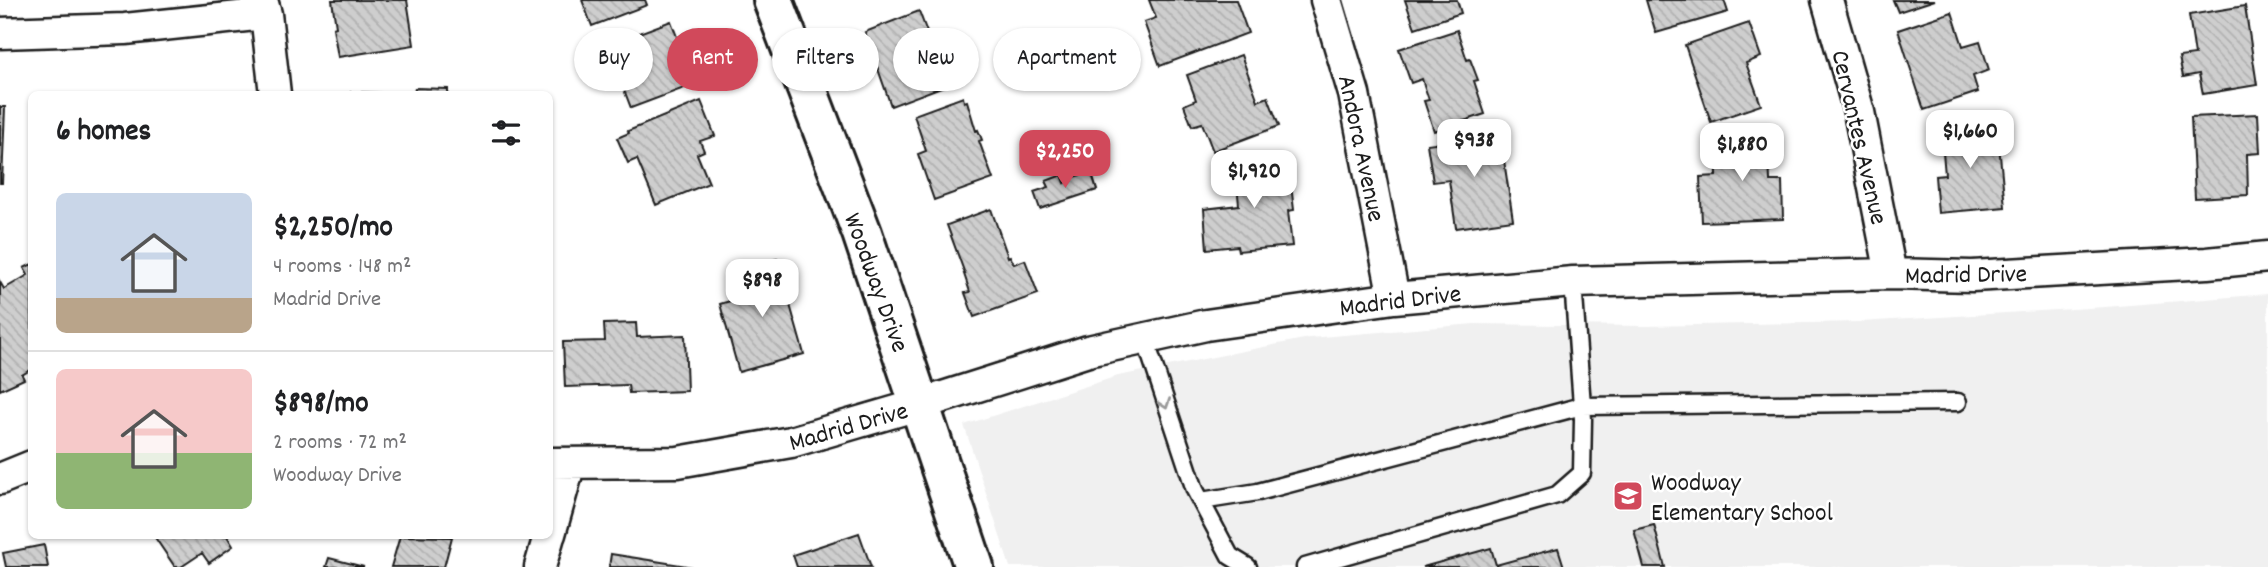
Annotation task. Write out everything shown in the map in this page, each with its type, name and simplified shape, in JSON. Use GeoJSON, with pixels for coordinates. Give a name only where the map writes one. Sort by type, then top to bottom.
{"type":"FeatureCollection","features":[{"type":"Feature","properties":{"kind":"street","name":"Woodway Drive"},"geometry":{"type":"LineString","coordinates":[[773,0],[862,233],[974,567]]}},
{"type":"Feature","properties":{"kind":"street","name":"Andora Avenue"},"geometry":{"type":"LineString","coordinates":[[1326,0],[1354,94],[1394,298]]}},
{"type":"Feature","properties":{"kind":"street","name":"Cervantes Avenue"},"geometry":{"type":"LineString","coordinates":[[1827,0],[1859,112],[1891,274]]}},
{"type":"Feature","properties":{"kind":"street"},"geometry":{"type":"LineString","coordinates":[[0,33],[125,29],[264,7],[275,91]]}},
{"type":"Feature","properties":{"kind":"street","name":"Madrid Drive"},"geometry":{"type":"LineString","coordinates":[[560,463],[678,462],[792,442],[1088,351],[1206,326],[1394,298],[1573,282],[1891,274],[1972,276],[2268,257]]}},
{"type":"Feature","properties":{"kind":"street"},"geometry":{"type":"LineString","coordinates":[[553,509],[560,463]]}},
{"type":"Feature","properties":{"kind":"street"},"geometry":{"type":"LineString","coordinates":[[0,479],[28,468]]}},
{"type":"Feature","properties":{"kind":"street"},"geometry":{"type":"LineString","coordinates":[[540,567],[548,539]]}},
{"type":"Feature","properties":{"kind":"lane"},"geometry":{"type":"LineString","coordinates":[[1305,567],[1558,495],[1582,473],[1582,406],[1573,282]]}},
{"type":"Feature","properties":{"kind":"lane"},"geometry":{"type":"LineString","coordinates":[[1145,339],[1155,375],[1201,501],[1230,556],[1248,567]]}},
{"type":"Feature","properties":{"kind":"lane"},"geometry":{"type":"LineString","coordinates":[[1201,501],[1258,492],[1582,406],[1958,402]]}},
{"type":"Feature","properties":{"kind":"shaded area","name":"Woodway Elementary School"},"geometry":{"type":"Polygon","coordinates":[[[2268,294],[2268,567],[1010,567],[964,425],[1118,376],[1309,338],[1474,324],[1645,326],[1860,322],[2268,294]]]}},
{"type":"Feature","properties":{"kind":"building"},"geometry":{"type":"Polygon","coordinates":[[[332,0],[407,0],[414,45],[338,57],[332,0]]]}},
{"type":"Feature","properties":{"kind":"building"},"geometry":{"type":"Polygon","coordinates":[[[582,0],[645,0],[647,5],[592,26],[582,0]]]}},
{"type":"Feature","properties":{"kind":"building"},"geometry":{"type":"Polygon","coordinates":[[[1149,0],[1236,0],[1248,33],[1160,66],[1144,22],[1156,18],[1149,0]]]}},
{"type":"Feature","properties":{"kind":"building"},"geometry":{"type":"Polygon","coordinates":[[[1405,0],[1457,0],[1461,13],[1415,28],[1405,0]]]}},
{"type":"Feature","properties":{"kind":"building"},"geometry":{"type":"Polygon","coordinates":[[[1646,0],[1724,0],[1728,12],[1656,33],[1646,0]]]}},
{"type":"Feature","properties":{"kind":"building"},"geometry":{"type":"Polygon","coordinates":[[[1893,0],[1935,0],[1898,12],[1893,0]]]}},
{"type":"Feature","properties":{"kind":"building"},"geometry":{"type":"Polygon","coordinates":[[[2245,6],[2257,85],[2203,94],[2199,74],[2183,77],[2179,57],[2195,55],[2189,15],[2245,6]]]}},
{"type":"Feature","properties":{"kind":"building"},"geometry":{"type":"Polygon","coordinates":[[[919,11],[925,28],[893,28],[893,91],[931,91],[891,106],[879,72],[879,28],[875,28],[919,11]]]}},
{"type":"Feature","properties":{"kind":"building"},"geometry":{"type":"Polygon","coordinates":[[[1952,12],[1963,46],[1980,41],[1989,70],[1973,76],[1978,92],[1924,110],[1898,30],[1952,12]]]}},
{"type":"Feature","properties":{"kind":"building"},"geometry":{"type":"Polygon","coordinates":[[[671,21],[674,28],[667,28],[667,91],[676,91],[631,108],[625,91],[653,91],[652,28],[671,21]]]}},
{"type":"Feature","properties":{"kind":"building"},"geometry":{"type":"Polygon","coordinates":[[[1749,23],[1761,57],[1746,63],[1761,105],[1711,122],[1685,45],[1749,23]]]}},
{"type":"Feature","properties":{"kind":"building"},"geometry":{"type":"Polygon","coordinates":[[[1457,30],[1467,60],[1470,59],[1478,80],[1474,81],[1485,114],[1434,131],[1424,101],[1429,100],[1422,79],[1411,83],[1399,49],[1457,30]]]}},
{"type":"Feature","properties":{"kind":"building"},"geometry":{"type":"Polygon","coordinates":[[[1241,55],[1258,101],[1268,97],[1279,126],[1213,151],[1202,123],[1192,126],[1184,105],[1196,100],[1187,75],[1241,55]]]}},
{"type":"Feature","properties":{"kind":"building"},"geometry":{"type":"Polygon","coordinates":[[[415,88],[448,91],[414,91],[415,88]]]}},
{"type":"Feature","properties":{"kind":"building"},"geometry":{"type":"Polygon","coordinates":[[[963,97],[982,140],[979,141],[993,179],[934,200],[918,154],[926,151],[914,115],[963,97]]]}},
{"type":"Feature","properties":{"kind":"building"},"geometry":{"type":"Polygon","coordinates":[[[701,101],[715,136],[700,141],[704,151],[697,154],[709,183],[656,205],[637,159],[628,163],[617,138],[701,101]]]}},
{"type":"Feature","properties":{"kind":"building"},"geometry":{"type":"Polygon","coordinates":[[[0,107],[5,107],[2,183],[0,183],[0,107]]]}},
{"type":"Feature","properties":{"kind":"building"},"geometry":{"type":"Polygon","coordinates":[[[2258,114],[2260,153],[2247,154],[2248,195],[2195,198],[2191,117],[2258,114]]]}},
{"type":"Feature","properties":{"kind":"building"},"geometry":{"type":"Polygon","coordinates":[[[1997,124],[2005,207],[1938,213],[1935,176],[1945,175],[1941,129],[1997,124]]]}},
{"type":"Feature","properties":{"kind":"building"},"geometry":{"type":"Polygon","coordinates":[[[1500,134],[1513,220],[1456,228],[1449,180],[1433,182],[1427,144],[1500,134]]]}},
{"type":"Feature","properties":{"kind":"building"},"geometry":{"type":"Polygon","coordinates":[[[1768,135],[1770,181],[1782,181],[1783,219],[1702,222],[1700,177],[1717,176],[1716,137],[1768,135]]]}},
{"type":"Feature","properties":{"kind":"building"},"geometry":{"type":"Polygon","coordinates":[[[1281,158],[1283,178],[1290,177],[1294,210],[1288,211],[1292,246],[1238,251],[1237,246],[1207,249],[1204,209],[1239,205],[1235,163],[1281,158]]]}},
{"type":"Feature","properties":{"kind":"building"},"geometry":{"type":"Polygon","coordinates":[[[1091,171],[1097,190],[1040,209],[1034,192],[1049,187],[1046,181],[1062,175],[1065,183],[1091,171]]]}},
{"type":"Feature","properties":{"kind":"building"},"geometry":{"type":"Polygon","coordinates":[[[991,209],[1008,257],[1010,256],[1014,264],[1025,260],[1038,294],[974,317],[965,293],[970,292],[965,274],[947,225],[991,209]]]}},
{"type":"Feature","properties":{"kind":"building"},"geometry":{"type":"Polygon","coordinates":[[[777,259],[804,354],[739,372],[720,304],[747,296],[739,270],[777,259]]]}},
{"type":"Feature","properties":{"kind":"building"},"geometry":{"type":"Polygon","coordinates":[[[28,275],[28,371],[22,375],[24,379],[0,390],[0,282],[4,289],[28,275]]]}},
{"type":"Feature","properties":{"kind":"building"},"geometry":{"type":"Polygon","coordinates":[[[636,323],[637,337],[685,335],[687,391],[629,393],[628,385],[565,387],[563,342],[605,341],[604,324],[636,323]]]}},
{"type":"Feature","properties":{"kind":"building"},"geometry":{"type":"Polygon","coordinates":[[[1654,525],[1665,567],[1644,567],[1634,530],[1654,525]]]}},
{"type":"Feature","properties":{"kind":"building"},"geometry":{"type":"Polygon","coordinates":[[[859,533],[871,567],[797,567],[793,555],[859,533]]]}},
{"type":"Feature","properties":{"kind":"building"},"geometry":{"type":"Polygon","coordinates":[[[156,539],[229,539],[233,546],[209,563],[202,553],[181,567],[175,567],[156,539]]]}},
{"type":"Feature","properties":{"kind":"building"},"geometry":{"type":"Polygon","coordinates":[[[399,539],[451,539],[444,567],[391,567],[399,539]]]}},
{"type":"Feature","properties":{"kind":"building"},"geometry":{"type":"Polygon","coordinates":[[[44,545],[48,567],[6,567],[3,553],[44,545]]]}},
{"type":"Feature","properties":{"kind":"building"},"geometry":{"type":"Polygon","coordinates":[[[1491,548],[1496,565],[1558,548],[1564,567],[1423,567],[1491,548]]]}},
{"type":"Feature","properties":{"kind":"building"},"geometry":{"type":"Polygon","coordinates":[[[611,554],[693,567],[609,567],[611,554]]]}},
{"type":"Feature","properties":{"kind":"building"},"geometry":{"type":"Polygon","coordinates":[[[329,558],[364,567],[326,567],[329,558]]]}},
{"type":"Feature","properties":{"kind":"place","name":"Woodway Elementary School"},"geometry":{"type":"Point","coordinates":[1628,496]}}]}
